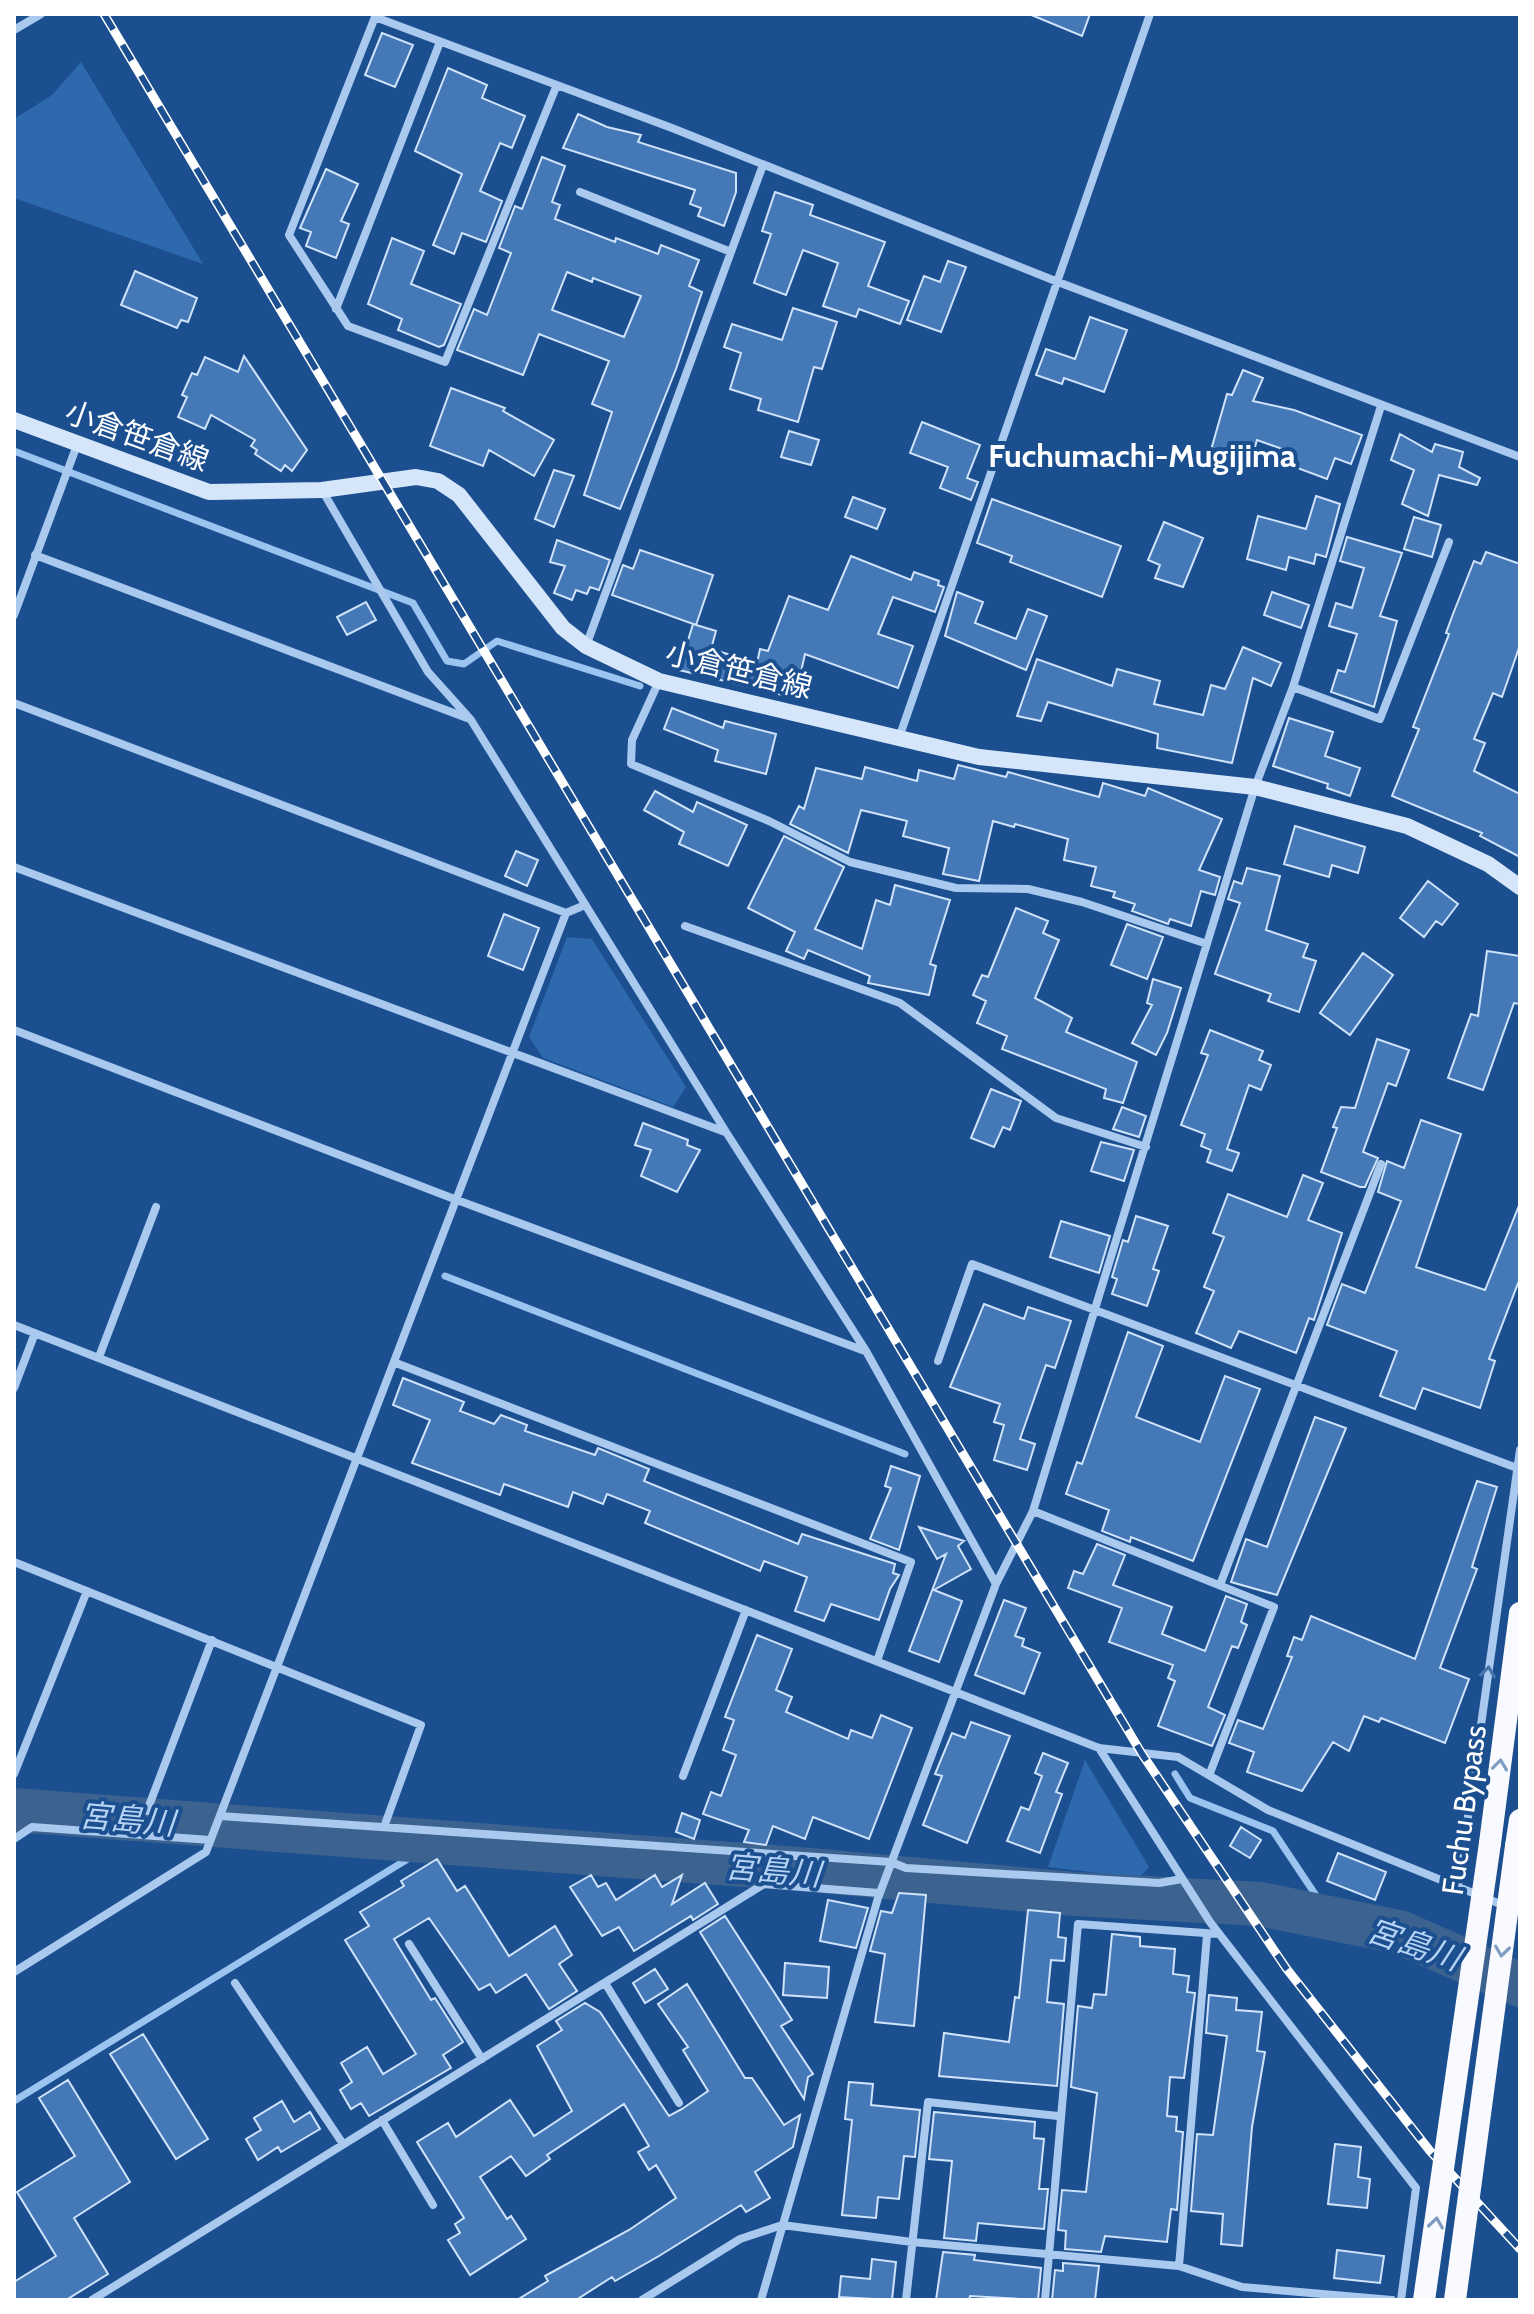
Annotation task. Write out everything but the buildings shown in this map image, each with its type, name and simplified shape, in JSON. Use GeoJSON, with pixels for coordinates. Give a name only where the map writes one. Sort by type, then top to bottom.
{"type":"FeatureCollection","features":[{"type":"Feature","properties":{"kind":"highway","name":"Fuchu Bypass"},"geometry":{"type":"LineString","coordinates":[[1424,2300],[1520,1613]]}},
{"type":"Feature","properties":{"kind":"highway","name":"Fuchu Bypass"},"geometry":{"type":"LineString","coordinates":[[1455,2300],[1520,1820]]}},
{"type":"Feature","properties":{"kind":"main road","name":"小倉笹倉線"},"geometry":{"type":"LineString","coordinates":[[14,420],[209,492],[322,490],[416,477],[438,481],[459,495],[563,628],[586,646],[659,681],[979,757],[1255,787],[1407,826],[1488,864],[1520,887]]}},
{"type":"Feature","properties":{"kind":"street"},"geometry":{"type":"LineString","coordinates":[[14,30],[41,14]]}},
{"type":"Feature","properties":{"kind":"street"},"geometry":{"type":"LineString","coordinates":[[899,738],[1150,14]]}},
{"type":"Feature","properties":{"kind":"street"},"geometry":{"type":"LineString","coordinates":[[556,87],[445,362],[348,326],[289,235],[375,17],[672,128],[1058,282],[1520,457]]}},
{"type":"Feature","properties":{"kind":"street"},"geometry":{"type":"LineString","coordinates":[[336,309],[440,42]]}},
{"type":"Feature","properties":{"kind":"street"},"geometry":{"type":"LineString","coordinates":[[586,646],[763,165]]}},
{"type":"Feature","properties":{"kind":"street"},"geometry":{"type":"LineString","coordinates":[[580,192],[731,252]]}},
{"type":"Feature","properties":{"kind":"street"},"geometry":{"type":"LineString","coordinates":[[761,2300],[879,1893],[996,1584],[1033,1511],[1255,787],[1293,687],[1381,406]]}},
{"type":"Feature","properties":{"kind":"street"},"geometry":{"type":"LineString","coordinates":[[14,615],[17,596],[77,445]]}},
{"type":"Feature","properties":{"kind":"street"},"geometry":{"type":"LineString","coordinates":[[322,490],[428,672],[471,720],[726,1132],[866,1351],[996,1584]]}},
{"type":"Feature","properties":{"kind":"street"},"geometry":{"type":"LineString","coordinates":[[1293,687],[1380,719],[1449,542]]}},
{"type":"Feature","properties":{"kind":"street"},"geometry":{"type":"LineString","coordinates":[[35,555],[471,720]]}},
{"type":"Feature","properties":{"kind":"street"},"geometry":{"type":"LineString","coordinates":[[659,681],[632,740],[631,764],[769,821],[850,862],[956,888],[1028,889],[1082,902],[1207,944]]}},
{"type":"Feature","properties":{"kind":"street"},"geometry":{"type":"LineString","coordinates":[[14,703],[566,913],[585,905]]}},
{"type":"Feature","properties":{"kind":"street"},"geometry":{"type":"LineString","coordinates":[[14,867],[511,1055],[726,1132]]}},
{"type":"Feature","properties":{"kind":"street"},"geometry":{"type":"LineString","coordinates":[[14,1972],[206,1852],[566,913]]}},
{"type":"Feature","properties":{"kind":"street"},"geometry":{"type":"LineString","coordinates":[[685,926],[900,1003],[1056,1118],[1146,1147]]}},
{"type":"Feature","properties":{"kind":"street"},"geometry":{"type":"LineString","coordinates":[[14,1030],[457,1200],[866,1351]]}},
{"type":"Feature","properties":{"kind":"street"},"geometry":{"type":"LineString","coordinates":[[1220,1585],[1381,1164]]}},
{"type":"Feature","properties":{"kind":"street"},"geometry":{"type":"LineString","coordinates":[[99,1357],[156,1207]]}},
{"type":"Feature","properties":{"kind":"street"},"geometry":{"type":"LineString","coordinates":[[938,1361],[972,1264],[1517,1468]]}},
{"type":"Feature","properties":{"kind":"street"},"geometry":{"type":"LineString","coordinates":[[14,1325],[1099,1748],[1178,1757],[1210,1773],[1268,1810],[1520,1912]]}},
{"type":"Feature","properties":{"kind":"street"},"geometry":{"type":"LineString","coordinates":[[14,1388],[35,1333]]}},
{"type":"Feature","properties":{"kind":"street"},"geometry":{"type":"LineString","coordinates":[[396,1363],[911,1562],[877,1661]]}},
{"type":"Feature","properties":{"kind":"street"},"geometry":{"type":"LineString","coordinates":[[1458,1887],[1520,1450]]}},
{"type":"Feature","properties":{"kind":"street"},"geometry":{"type":"LineString","coordinates":[[1033,1511],[1274,1607],[1210,1773]]}},
{"type":"Feature","properties":{"kind":"street"},"geometry":{"type":"LineString","coordinates":[[14,1562],[421,1725],[384,1827]]}},
{"type":"Feature","properties":{"kind":"street"},"geometry":{"type":"LineString","coordinates":[[14,1774],[87,1591]]}},
{"type":"Feature","properties":{"kind":"street"},"geometry":{"type":"LineString","coordinates":[[683,1776],[746,1610]]}},
{"type":"Feature","properties":{"kind":"street"},"geometry":{"type":"LineString","coordinates":[[147,1811],[212,1640]]}},
{"type":"Feature","properties":{"kind":"street"},"geometry":{"type":"LineString","coordinates":[[1099,1748],[1210,1922],[1416,2188],[1401,2300]]}},
{"type":"Feature","properties":{"kind":"street"},"geometry":{"type":"LineString","coordinates":[[220,1816],[891,1862],[906,1868],[1127,1882],[1159,1883],[1182,1879]]}},
{"type":"Feature","properties":{"kind":"street"},"geometry":{"type":"LineString","coordinates":[[14,1839],[32,1827],[210,1840]]}},
{"type":"Feature","properties":{"kind":"street"},"geometry":{"type":"LineString","coordinates":[[92,2300],[764,1884],[788,1855]]}},
{"type":"Feature","properties":{"kind":"street"},"geometry":{"type":"LineString","coordinates":[[764,1884],[879,1893]]}},
{"type":"Feature","properties":{"kind":"street"},"geometry":{"type":"LineString","coordinates":[[1045,2300],[1058,2116],[1078,1924],[1219,1934]]}},
{"type":"Feature","properties":{"kind":"street"},"geometry":{"type":"LineString","coordinates":[[1179,2266],[1207,1935]]}},
{"type":"Feature","properties":{"kind":"street"},"geometry":{"type":"LineString","coordinates":[[409,1944],[482,2059]]}},
{"type":"Feature","properties":{"kind":"street"},"geometry":{"type":"LineString","coordinates":[[235,1983],[343,2144]]}},
{"type":"Feature","properties":{"kind":"street"},"geometry":{"type":"LineString","coordinates":[[605,1983],[679,2103]]}},
{"type":"Feature","properties":{"kind":"street"},"geometry":{"type":"LineString","coordinates":[[906,2300],[928,2102],[1058,2116]]}},
{"type":"Feature","properties":{"kind":"street"},"geometry":{"type":"LineString","coordinates":[[382,2120],[433,2205]]}},
{"type":"Feature","properties":{"kind":"street"},"geometry":{"type":"LineString","coordinates":[[642,2300],[740,2239],[782,2225],[912,2242],[1179,2266],[1242,2287],[1392,2300]]}},
{"type":"Feature","properties":{"kind":"street"},"geometry":{"type":"LineString","coordinates":[[1240,2300],[1242,2287]]}},
{"type":"Feature","properties":{"kind":"shaded area"},"geometry":{"type":"Polygon","coordinates":[[[81,62],[203,264],[14,198],[14,119],[52,95],[81,62]]]}},
{"type":"Feature","properties":{"kind":"shaded area"},"geometry":{"type":"Polygon","coordinates":[[[567,937],[592,939],[686,1087],[673,1107],[543,1058],[529,1037],[567,937]]]}},
{"type":"Feature","properties":{"kind":"shaded area"},"geometry":{"type":"Polygon","coordinates":[[[1085,1760],[1149,1867],[1139,1878],[1048,1867],[1085,1760]]]}},
{"type":"Feature","properties":{"kind":"waterway"},"geometry":{"type":"LineString","coordinates":[[14,451],[413,603],[447,661],[464,664],[497,641],[640,686]]}},
{"type":"Feature","properties":{"kind":"waterway"},"geometry":{"type":"LineString","coordinates":[[445,1276],[905,1454]]}},
{"type":"Feature","properties":{"kind":"waterway"},"geometry":{"type":"LineString","coordinates":[[1175,1774],[1190,1798],[1273,1831],[1331,1918]]}},
{"type":"Feature","properties":{"kind":"waterway","name":"宮島川"},"geometry":{"type":"LineString","coordinates":[[14,1810],[811,1870],[1074,1894],[1260,1904],[1399,1932],[1520,1985]]}},
{"type":"Feature","properties":{"kind":"waterway"},"geometry":{"type":"LineString","coordinates":[[14,2101],[437,1841]]}},
{"type":"Feature","properties":{"kind":"railway"},"geometry":{"type":"LineString","coordinates":[[104,14],[1142,1754],[1286,1968],[1430,2151],[1520,2249]]}},
{"type":"Feature","properties":{"kind":"district","name":"Fuchumachi-Mugijima"},"geometry":{"type":"Point","coordinates":[1142,455]}}]}
